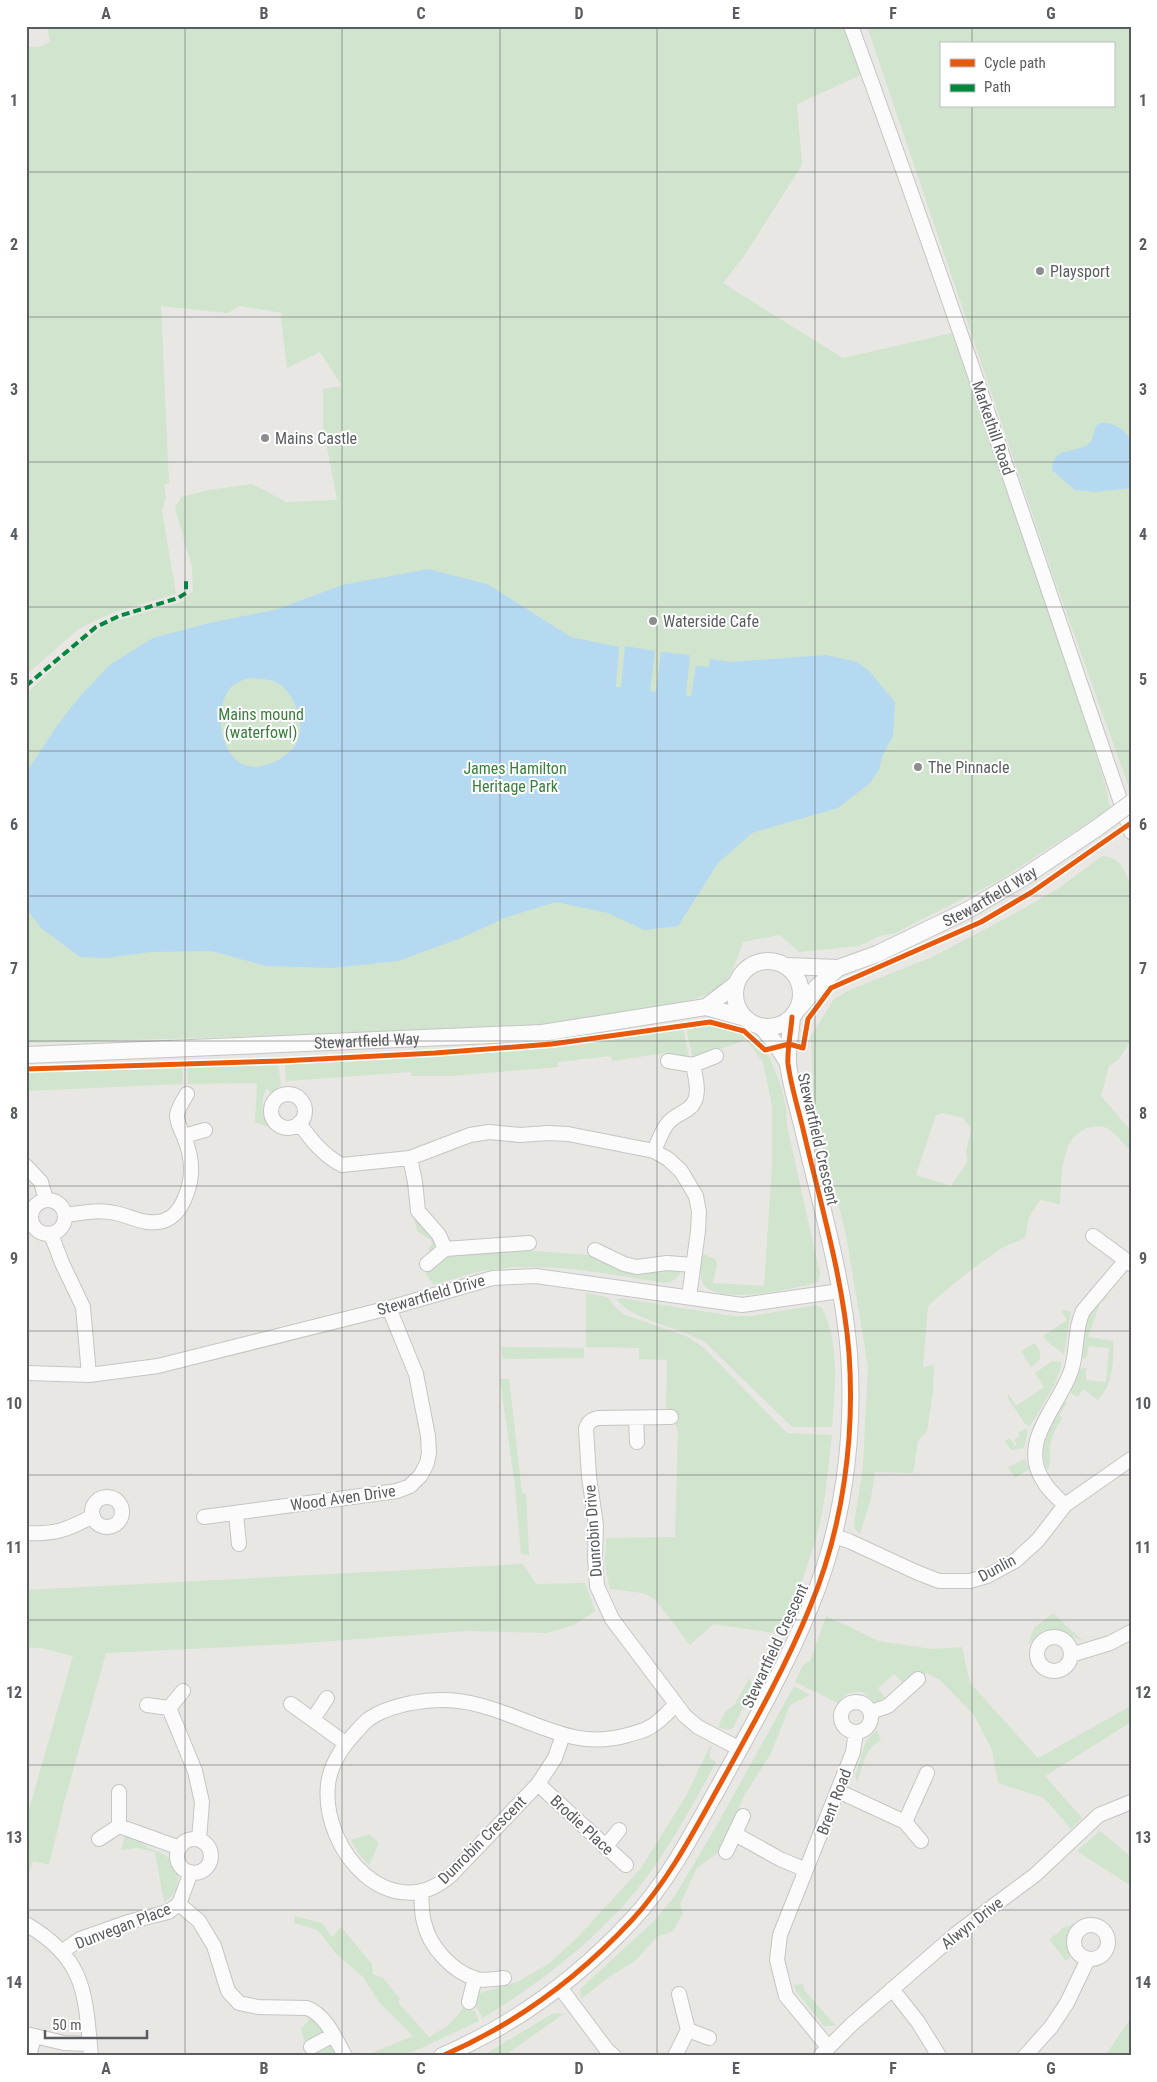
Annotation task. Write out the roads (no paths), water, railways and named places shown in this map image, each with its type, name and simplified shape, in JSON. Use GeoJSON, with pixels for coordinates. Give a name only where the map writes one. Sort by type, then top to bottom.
{"type":"FeatureCollection","features":[{"type":"Feature","properties":{"kind":"street","name":"Markethill Road"},"geometry":{"type":"LineString","coordinates":[[851,26],[911,190],[1131,832]]}},
{"type":"Feature","properties":{"kind":"street","name":"Stewartfield Way"},"geometry":{"type":"LineString","coordinates":[[786,966],[838,968],[877,954],[968,910],[1021,879],[1098,828],[1131,803]]}},
{"type":"Feature","properties":{"kind":"street"},"geometry":{"type":"LineString","coordinates":[[762,961],[775,961],[786,966],[797,978],[802,993],[795,1012],[784,1023],[774,1027],[762,1027],[745,1018],[738,1008],[735,996],[736,984],[742,973],[751,965],[762,961]]}},
{"type":"Feature","properties":{"kind":"street","name":"Stewartfield Way"},"geometry":{"type":"LineString","coordinates":[[795,1012],[817,987],[838,968]]}},
{"type":"Feature","properties":{"kind":"street","name":"Stewartfield Way"},"geometry":{"type":"LineString","coordinates":[[706,1007],[736,984]]}},
{"type":"Feature","properties":{"kind":"street","name":"Stewartfield Way"},"geometry":{"type":"LineString","coordinates":[[26,1055],[542,1033],[706,1007],[745,1018]]}},
{"type":"Feature","properties":{"kind":"street","name":"Stewartfield Crescent"},"geometry":{"type":"LineString","coordinates":[[788,1063],[795,1012]]}},
{"type":"Feature","properties":{"kind":"street","name":"Stewartfield Crescent"},"geometry":{"type":"LineString","coordinates":[[442,2056],[466,2046],[512,2020],[559,1986],[594,1958],[634,1918],[658,1887],[689,1840],[740,1749],[811,1606],[834,1536],[842,1498],[850,1408],[849,1353],[840,1291],[788,1063],[778,1046],[762,1027]]}},
{"type":"Feature","properties":{"kind":"street"},"geometry":{"type":"LineString","coordinates":[[668,1061],[693,1065],[716,1056]]}},
{"type":"Feature","properties":{"kind":"street"},"geometry":{"type":"LineString","coordinates":[[654,1151],[666,1124],[690,1108],[696,1101],[697,1083],[693,1065]]}},
{"type":"Feature","properties":{"kind":"street"},"geometry":{"type":"LineString","coordinates":[[65,1215],[97,1211],[115,1212],[149,1222],[162,1221],[172,1217],[181,1206],[191,1178],[191,1157],[178,1125],[177,1116],[187,1094]]}},
{"type":"Feature","properties":{"kind":"street"},"geometry":{"type":"LineString","coordinates":[[299,1123],[322,1152],[333,1161],[342,1165],[410,1158],[470,1135],[489,1132],[520,1135],[548,1132],[568,1134],[654,1151],[668,1159],[681,1171],[696,1196],[699,1212],[698,1231],[689,1297]]}},
{"type":"Feature","properties":{"kind":"street"},"geometry":{"type":"LineString","coordinates":[[184,1136],[205,1130]]}},
{"type":"Feature","properties":{"kind":"street"},"geometry":{"type":"LineString","coordinates":[[410,1158],[418,1211],[439,1236],[445,1249]]}},
{"type":"Feature","properties":{"kind":"street"},"geometry":{"type":"LineString","coordinates":[[26,1166],[41,1182],[46,1200]]}},
{"type":"Feature","properties":{"kind":"street"},"geometry":{"type":"LineString","coordinates":[[46,1200],[58,1203],[65,1215],[62,1227],[51,1234],[39,1231],[29,1222],[34,1207],[39,1202],[46,1200]]}},
{"type":"Feature","properties":{"kind":"street"},"geometry":{"type":"LineString","coordinates":[[51,1234],[62,1263],[83,1307],[89,1375]]}},
{"type":"Feature","properties":{"kind":"street"},"geometry":{"type":"LineString","coordinates":[[1065,1505],[1044,1483],[1037,1468],[1034,1455],[1044,1420],[1068,1379],[1073,1366],[1079,1319],[1083,1311],[1128,1262],[1093,1236]]}},
{"type":"Feature","properties":{"kind":"street"},"geometry":{"type":"LineString","coordinates":[[426,1264],[445,1249],[529,1243]]}},
{"type":"Feature","properties":{"kind":"street"},"geometry":{"type":"LineString","coordinates":[[595,1250],[624,1264],[637,1266],[666,1263],[693,1265]]}},
{"type":"Feature","properties":{"kind":"street","name":"Stewartfield Drive"},"geometry":{"type":"LineString","coordinates":[[26,1373],[89,1375],[158,1366],[390,1308],[493,1278],[528,1277],[742,1305],[840,1291]]}},
{"type":"Feature","properties":{"kind":"street","name":"Wood Aven Drive"},"geometry":{"type":"LineString","coordinates":[[204,1517],[397,1491],[410,1486],[421,1475],[427,1463],[429,1453],[428,1436],[416,1374],[390,1308]]}},
{"type":"Feature","properties":{"kind":"street"},"geometry":{"type":"LineString","coordinates":[[636,1418],[637,1442]]}},
{"type":"Feature","properties":{"kind":"street","name":"Dunrobin Drive"},"geometry":{"type":"LineString","coordinates":[[671,1418],[591,1420],[586,1429],[589,1477],[596,1525],[595,1558],[597,1586],[612,1619],[675,1705],[698,1727],[740,1749]]}},
{"type":"Feature","properties":{"kind":"street","name":"Dunlin"},"geometry":{"type":"LineString","coordinates":[[834,1536],[916,1572],[939,1580],[970,1581],[987,1576],[1014,1561],[1038,1540],[1065,1505],[1131,1459]]}},
{"type":"Feature","properties":{"kind":"street"},"geometry":{"type":"LineString","coordinates":[[236,1514],[239,1544]]}},
{"type":"Feature","properties":{"kind":"street"},"geometry":{"type":"LineString","coordinates":[[26,1533],[40,1534],[67,1530],[93,1516]]}},
{"type":"Feature","properties":{"kind":"street"},"geometry":{"type":"LineString","coordinates":[[1072,1655],[1110,1643],[1131,1632]]}},
{"type":"Feature","properties":{"kind":"street"},"geometry":{"type":"LineString","coordinates":[[871,1712],[888,1706],[918,1679]]}},
{"type":"Feature","properties":{"kind":"street"},"geometry":{"type":"LineString","coordinates":[[169,1708],[183,1691]]}},
{"type":"Feature","properties":{"kind":"street"},"geometry":{"type":"LineString","coordinates":[[313,1719],[328,1698]]}},
{"type":"Feature","properties":{"kind":"street","name":"Dunrobin Crescent"},"geometry":{"type":"LineString","coordinates":[[562,1735],[555,1758],[538,1784],[444,1882],[437,1886],[421,1891],[400,1892],[381,1885],[367,1877],[342,1850],[332,1823],[328,1786],[332,1769],[345,1743],[369,1719],[393,1707],[429,1701],[457,1700],[477,1704],[562,1735],[594,1740],[620,1737],[644,1730],[656,1724],[675,1705]]}},
{"type":"Feature","properties":{"kind":"street"},"geometry":{"type":"LineString","coordinates":[[859,1701],[866,1705],[871,1712],[872,1719],[864,1730],[856,1732],[845,1728],[841,1721],[844,1707],[850,1702],[859,1701]]}},
{"type":"Feature","properties":{"kind":"street"},"geometry":{"type":"LineString","coordinates":[[291,1704],[345,1743]]}},
{"type":"Feature","properties":{"kind":"street"},"geometry":{"type":"LineString","coordinates":[[146,1705],[169,1708]]}},
{"type":"Feature","properties":{"kind":"street"},"geometry":{"type":"LineString","coordinates":[[169,1708],[195,1771],[202,1802],[199,1840]]}},
{"type":"Feature","properties":{"kind":"street","name":"Brent Road"},"geometry":{"type":"LineString","coordinates":[[824,2051],[786,1996],[776,1960],[780,1935],[853,1752],[856,1732]]}},
{"type":"Feature","properties":{"kind":"street"},"geometry":{"type":"LineString","coordinates":[[905,1822],[927,1772]]}},
{"type":"Feature","properties":{"kind":"street","name":"Brodie Place"},"geometry":{"type":"LineString","coordinates":[[538,1784],[626,1865]]}},
{"type":"Feature","properties":{"kind":"street"},"geometry":{"type":"LineString","coordinates":[[838,1791],[905,1822],[921,1841]]}},
{"type":"Feature","properties":{"kind":"street"},"geometry":{"type":"LineString","coordinates":[[119,1792],[119,1826]]}},
{"type":"Feature","properties":{"kind":"street","name":"Alwyn Drive"},"geometry":{"type":"LineString","coordinates":[[824,2051],[957,1933],[1035,1875],[1099,1815],[1131,1802]]}},
{"type":"Feature","properties":{"kind":"street"},"geometry":{"type":"LineString","coordinates":[[726,1852],[743,1816]]}},
{"type":"Feature","properties":{"kind":"street"},"geometry":{"type":"LineString","coordinates":[[119,1826],[180,1848]]}},
{"type":"Feature","properties":{"kind":"street"},"geometry":{"type":"LineString","coordinates":[[99,1838],[119,1826]]}},
{"type":"Feature","properties":{"kind":"street"},"geometry":{"type":"LineString","coordinates":[[605,1847],[619,1830]]}},
{"type":"Feature","properties":{"kind":"street"},"geometry":{"type":"LineString","coordinates":[[735,1834],[780,1859],[806,1870]]}},
{"type":"Feature","properties":{"kind":"street"},"geometry":{"type":"LineString","coordinates":[[188,1840],[199,1840],[208,1846],[210,1862],[202,1870],[191,1872],[186,1870],[179,1863],[180,1848],[188,1840]]}},
{"type":"Feature","properties":{"kind":"street","name":"Dunvegan Place"},"geometry":{"type":"LineString","coordinates":[[63,1951],[80,1939],[128,1922],[168,1912],[179,1904],[191,1872]]}},
{"type":"Feature","properties":{"kind":"street"},"geometry":{"type":"LineString","coordinates":[[421,1891],[424,1922],[444,1958],[461,1972],[475,1978],[484,1980],[504,1978]]}},
{"type":"Feature","properties":{"kind":"street"},"geometry":{"type":"LineString","coordinates":[[179,1904],[199,1921],[214,1946],[228,1992],[239,2003],[258,2007],[307,2008],[315,2011],[333,2034],[345,2056]]}},
{"type":"Feature","properties":{"kind":"street"},"geometry":{"type":"LineString","coordinates":[[26,1924],[63,1951],[76,1972],[84,1991],[90,2050],[30,2036],[28,2056]]}},
{"type":"Feature","properties":{"kind":"street"},"geometry":{"type":"LineString","coordinates":[[1025,2056],[1051,2027],[1067,2003],[1088,1959]]}},
{"type":"Feature","properties":{"kind":"street"},"geometry":{"type":"LineString","coordinates":[[469,2002],[475,1978]]}},
{"type":"Feature","properties":{"kind":"street"},"geometry":{"type":"LineString","coordinates":[[559,1986],[607,2054]]}},
{"type":"Feature","properties":{"kind":"street"},"geometry":{"type":"LineString","coordinates":[[892,1989],[918,2022],[939,2056]]}},
{"type":"Feature","properties":{"kind":"street"},"geometry":{"type":"LineString","coordinates":[[675,2056],[688,2030],[679,1994]]}},
{"type":"Feature","properties":{"kind":"street"},"geometry":{"type":"LineString","coordinates":[[688,2030],[709,2038]]}},
{"type":"Feature","properties":{"kind":"street"},"geometry":{"type":"LineString","coordinates":[[311,2047],[333,2034]]}},
{"type":"Feature","properties":{"kind":"water"},"geometry":{"type":"Polygon","coordinates":[[[1099,423],[1114,425],[1129,437],[1131,442],[1131,488],[1095,492],[1075,490],[1052,470],[1056,457],[1091,442],[1096,426],[1099,423]]]}},
{"type":"Feature","properties":{"kind":"water"},"geometry":{"type":"Polygon","coordinates":[[[428,569],[487,584],[571,637],[619,647],[616,687],[621,687],[625,646],[655,651],[650,691],[656,692],[661,652],[690,655],[686,696],[691,696],[696,666],[709,667],[710,659],[731,662],[826,655],[857,662],[869,671],[895,702],[893,736],[882,757],[879,770],[870,783],[838,808],[752,833],[718,863],[678,926],[644,930],[608,913],[556,902],[507,917],[461,938],[398,961],[332,968],[266,966],[212,951],[151,952],[106,958],[80,957],[41,928],[26,908],[26,773],[56,727],[81,695],[111,664],[153,638],[205,624],[278,609],[342,585],[428,569]],[[248,678],[231,687],[224,698],[221,726],[224,741],[230,753],[239,762],[251,767],[266,765],[285,756],[294,747],[298,739],[300,722],[295,704],[284,688],[278,683],[267,679],[248,678]]]}},
{"type":"Feature","properties":{"kind":"place","name":"Playsport"},"geometry":{"type":"Point","coordinates":[1040,271]}},
{"type":"Feature","properties":{"kind":"place","name":"Mains Castle"},"geometry":{"type":"Point","coordinates":[265,438]}},
{"type":"Feature","properties":{"kind":"place","name":"Waterside Cafe"},"geometry":{"type":"Point","coordinates":[653,621]}},
{"type":"Feature","properties":{"kind":"place","name":"The Pinnacle"},"geometry":{"type":"Point","coordinates":[918,767]}},
{"type":"Feature","properties":{"kind":"park label","name":"Mains mound (waterfowl)"},"geometry":{"type":"Point","coordinates":[261,723]}},
{"type":"Feature","properties":{"kind":"park label","name":"James Hamilton Heritage Park"},"geometry":{"type":"Point","coordinates":[515,777]}}]}
